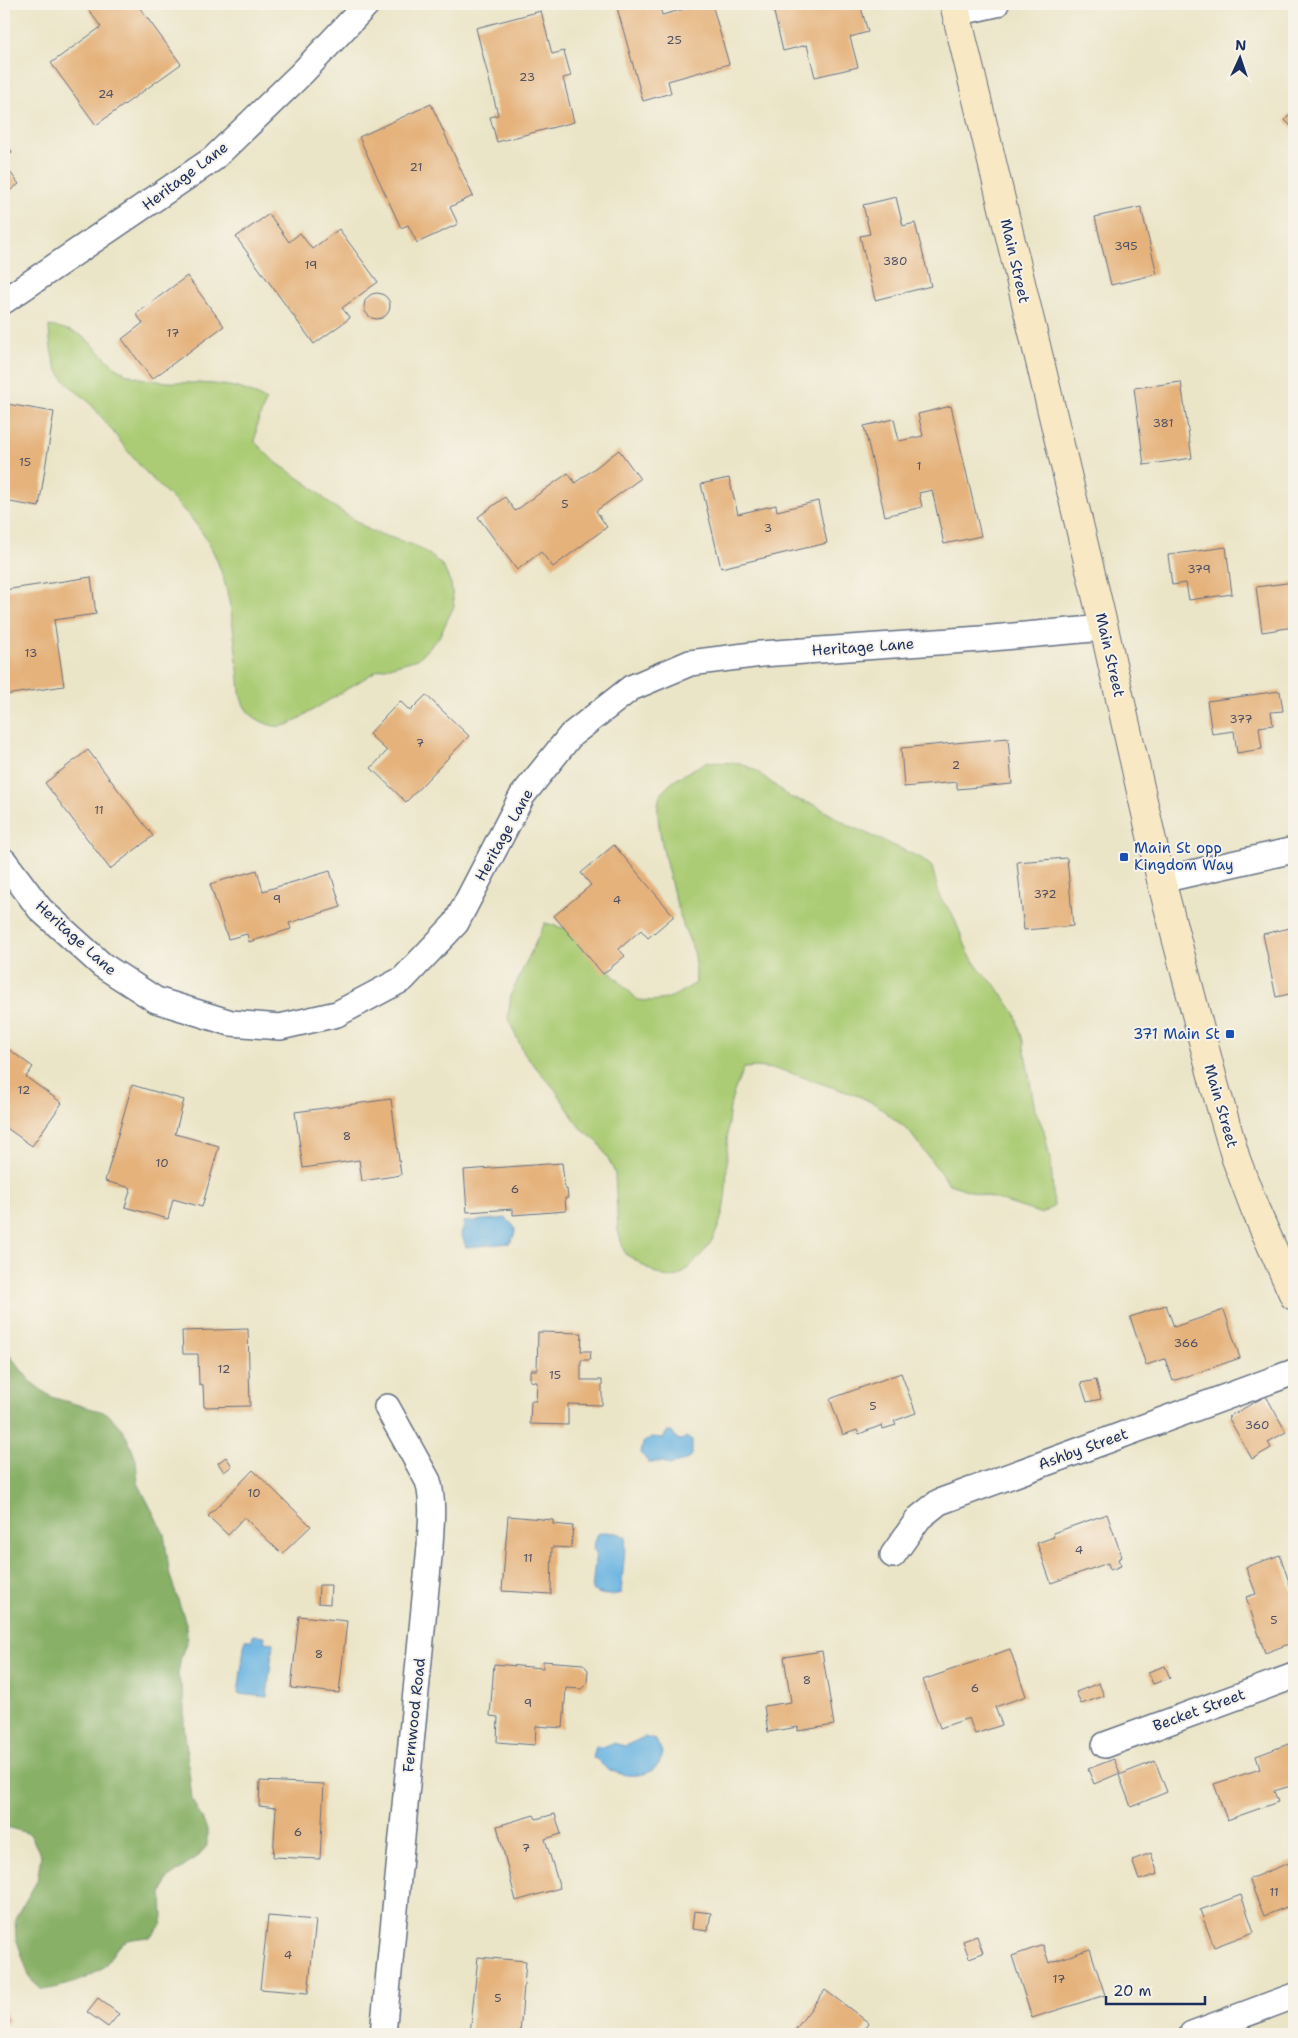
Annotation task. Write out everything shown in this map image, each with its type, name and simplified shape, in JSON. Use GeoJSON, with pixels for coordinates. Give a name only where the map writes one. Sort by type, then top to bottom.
{"type":"FeatureCollection","features":[{"type":"Feature","properties":{"kind":"main road","name":"Main Street"},"geometry":{"type":"LineString","coordinates":[[955,8],[1104,628],[1162,880],[1215,1087],[1236,1159],[1255,1209],[1294,1296]]}},
{"type":"Feature","properties":{"kind":"street","name":"Heritage Lane"},"geometry":{"type":"LineString","coordinates":[[4,302],[213,159],[302,73],[367,4]]}},
{"type":"Feature","properties":{"kind":"street"},"geometry":{"type":"LineString","coordinates":[[955,8],[996,4]]}},
{"type":"Feature","properties":{"kind":"street","name":"Heritage Lane"},"geometry":{"type":"LineString","coordinates":[[4,861],[40,909],[102,965],[156,1000],[230,1024],[280,1027],[337,1014],[403,979],[456,923],[522,796],[571,735],[631,688],[690,663],[752,655],[1104,628]]}},
{"type":"Feature","properties":{"kind":"street"},"geometry":{"type":"LineString","coordinates":[[1162,880],[1294,850]]}},
{"type":"Feature","properties":{"kind":"street","name":"Ashby Street"},"geometry":{"type":"LineString","coordinates":[[893,1555],[919,1518],[939,1502],[1294,1372]]}},
{"type":"Feature","properties":{"kind":"street","name":"Fernwood Road"},"geometry":{"type":"LineString","coordinates":[[383,2034],[430,1546],[431,1518],[428,1481],[387,1407]]}},
{"type":"Feature","properties":{"kind":"street","name":"Becket Street"},"geometry":{"type":"LineString","coordinates":[[1105,1745],[1294,1676]]}},
{"type":"Feature","properties":{"kind":"street"},"geometry":{"type":"LineString","coordinates":[[1192,2034],[1294,1996]]}},
{"type":"Feature","properties":{"kind":"green space"},"geometry":{"type":"Polygon","coordinates":[[[49,326],[82,336],[112,364],[133,376],[167,382],[218,384],[235,387],[251,392],[266,401],[257,424],[255,442],[274,461],[312,487],[330,504],[371,531],[416,546],[443,566],[451,584],[454,606],[439,637],[418,659],[378,670],[290,724],[271,725],[251,715],[243,704],[240,694],[230,607],[225,583],[214,554],[206,539],[187,514],[141,467],[89,402],[63,378],[58,371],[53,357],[49,326]]]}},
{"type":"Feature","properties":{"kind":"green space"},"geometry":{"type":"Polygon","coordinates":[[[707,762],[740,763],[755,770],[791,798],[815,805],[848,825],[921,858],[932,867],[940,898],[952,913],[969,954],[979,969],[997,987],[1015,1013],[1023,1041],[1035,1110],[1044,1130],[1051,1164],[1054,1206],[1042,1214],[949,1184],[908,1130],[875,1104],[861,1097],[782,1070],[757,1067],[744,1068],[730,1107],[726,1189],[723,1209],[718,1228],[708,1246],[685,1271],[673,1277],[660,1275],[625,1254],[618,1231],[615,1174],[611,1164],[599,1143],[580,1128],[555,1089],[525,1055],[508,1019],[511,994],[545,923],[566,929],[601,955],[611,973],[638,1000],[663,1000],[696,983],[695,956],[680,916],[671,882],[662,842],[658,809],[659,799],[667,787],[680,777],[707,762]]]}},
{"type":"Feature","properties":{"kind":"green space"},"geometry":{"type":"Polygon","coordinates":[[[4,1348],[31,1382],[51,1397],[107,1413],[123,1430],[130,1444],[136,1460],[138,1483],[164,1534],[170,1576],[186,1623],[187,1640],[181,1657],[178,1675],[184,1698],[184,1723],[192,1799],[207,1829],[207,1846],[195,1859],[167,1879],[162,1894],[163,1917],[161,1925],[151,1937],[124,1942],[102,1968],[86,1978],[63,1986],[42,1990],[30,1979],[16,1938],[15,1919],[37,1881],[41,1856],[30,1834],[4,1826],[4,1348]]]}},
{"type":"Feature","properties":{"kind":"water"},"geometry":{"type":"Polygon","coordinates":[[[507,1218],[515,1229],[510,1243],[466,1247],[461,1233],[464,1227],[463,1222],[507,1218]]]}},
{"type":"Feature","properties":{"kind":"water"},"geometry":{"type":"Polygon","coordinates":[[[667,1432],[672,1432],[677,1439],[682,1440],[686,1437],[692,1441],[692,1455],[685,1461],[669,1465],[663,1462],[648,1462],[641,1453],[643,1443],[651,1437],[663,1438],[667,1432]]]}},
{"type":"Feature","properties":{"kind":"water"},"geometry":{"type":"Polygon","coordinates":[[[605,1532],[618,1533],[626,1537],[621,1593],[613,1595],[606,1595],[592,1590],[596,1551],[593,1550],[594,1541],[596,1541],[597,1534],[605,1532]]]}},
{"type":"Feature","properties":{"kind":"water"},"geometry":{"type":"Polygon","coordinates":[[[253,1635],[265,1636],[264,1642],[273,1643],[267,1697],[238,1694],[245,1640],[252,1640],[253,1635]]]}},
{"type":"Feature","properties":{"kind":"water"},"geometry":{"type":"Polygon","coordinates":[[[644,1737],[655,1740],[663,1752],[661,1761],[650,1772],[625,1775],[608,1769],[593,1758],[596,1746],[603,1747],[613,1743],[625,1746],[644,1737]]]}},
{"type":"Feature","properties":{"kind":"building"},"geometry":{"type":"Polygon","coordinates":[[[95,4],[137,4],[181,64],[96,125],[51,63],[101,27],[88,9],[95,4]]]}},
{"type":"Feature","properties":{"kind":"building"},"geometry":{"type":"Polygon","coordinates":[[[616,4],[659,4],[662,15],[703,4],[712,4],[729,64],[668,81],[671,93],[643,101],[616,4]]]}},
{"type":"Feature","properties":{"kind":"building"},"geometry":{"type":"Polygon","coordinates":[[[772,4],[860,4],[868,32],[850,37],[858,67],[815,77],[807,45],[783,51],[772,4]]]}},
{"type":"Feature","properties":{"kind":"building"},"geometry":{"type":"Polygon","coordinates":[[[541,11],[552,54],[564,51],[571,76],[563,78],[574,122],[497,142],[490,117],[498,115],[476,28],[541,11]]]}},
{"type":"Feature","properties":{"kind":"building"},"geometry":{"type":"Polygon","coordinates":[[[431,104],[473,196],[450,207],[458,224],[417,243],[408,225],[401,228],[359,137],[431,104]]]}},
{"type":"Feature","properties":{"kind":"building"},"geometry":{"type":"Polygon","coordinates":[[[1294,109],[1294,129],[1285,120],[1294,109]]]}},
{"type":"Feature","properties":{"kind":"building"},"geometry":{"type":"Polygon","coordinates":[[[4,141],[12,152],[4,158],[4,141]]]}},
{"type":"Feature","properties":{"kind":"building"},"geometry":{"type":"Polygon","coordinates":[[[4,164],[19,184],[4,195],[4,164]]]}},
{"type":"Feature","properties":{"kind":"building"},"geometry":{"type":"Polygon","coordinates":[[[896,197],[903,226],[915,223],[931,286],[875,300],[860,236],[870,234],[863,205],[896,197]]]}},
{"type":"Feature","properties":{"kind":"building"},"geometry":{"type":"Polygon","coordinates":[[[1141,207],[1157,274],[1111,285],[1095,217],[1141,207]]]}},
{"type":"Feature","properties":{"kind":"building"},"geometry":{"type":"Polygon","coordinates":[[[269,214],[289,242],[300,233],[312,249],[339,229],[378,282],[342,308],[350,318],[314,344],[236,237],[269,214]]]}},
{"type":"Feature","properties":{"kind":"building"},"geometry":{"type":"Polygon","coordinates":[[[187,276],[224,326],[152,379],[122,339],[143,323],[136,314],[187,276]]]}},
{"type":"Feature","properties":{"kind":"building"},"geometry":{"type":"Polygon","coordinates":[[[377,293],[386,297],[390,306],[386,315],[377,319],[368,315],[364,306],[368,297],[377,293]]]}},
{"type":"Feature","properties":{"kind":"building"},"geometry":{"type":"Polygon","coordinates":[[[1181,382],[1192,458],[1144,465],[1134,388],[1181,382]]]}},
{"type":"Feature","properties":{"kind":"building"},"geometry":{"type":"Polygon","coordinates":[[[7,404],[54,412],[39,507],[4,501],[4,423],[7,404]]]}},
{"type":"Feature","properties":{"kind":"building"},"geometry":{"type":"Polygon","coordinates":[[[951,406],[981,536],[944,544],[932,490],[919,493],[922,507],[885,516],[864,426],[894,419],[899,441],[923,436],[918,414],[951,406]]]}},
{"type":"Feature","properties":{"kind":"building"},"geometry":{"type":"Polygon","coordinates":[[[619,450],[640,479],[596,511],[607,527],[553,567],[541,552],[517,570],[478,517],[505,497],[515,511],[568,473],[575,483],[619,450]]]}},
{"type":"Feature","properties":{"kind":"building"},"geometry":{"type":"Polygon","coordinates":[[[729,478],[738,514],[776,505],[777,511],[818,501],[827,543],[721,568],[701,484],[729,478]]]}},
{"type":"Feature","properties":{"kind":"building"},"geometry":{"type":"Polygon","coordinates":[[[1226,547],[1232,594],[1189,600],[1186,583],[1172,585],[1168,555],[1226,547]]]}},
{"type":"Feature","properties":{"kind":"building"},"geometry":{"type":"Polygon","coordinates":[[[91,577],[96,614],[54,620],[64,686],[5,695],[4,590],[91,577]]]}},
{"type":"Feature","properties":{"kind":"building"},"geometry":{"type":"Polygon","coordinates":[[[1294,582],[1294,627],[1262,632],[1256,587],[1294,582]]]}},
{"type":"Feature","properties":{"kind":"building"},"geometry":{"type":"Polygon","coordinates":[[[1280,691],[1283,711],[1271,712],[1273,725],[1259,727],[1262,749],[1237,753],[1234,731],[1212,734],[1207,701],[1280,691]]]}},
{"type":"Feature","properties":{"kind":"building"},"geometry":{"type":"Polygon","coordinates":[[[426,695],[469,736],[406,802],[371,768],[387,751],[369,734],[400,701],[410,711],[426,695]]]}},
{"type":"Feature","properties":{"kind":"building"},"geometry":{"type":"Polygon","coordinates":[[[1008,738],[1012,784],[957,789],[957,782],[904,787],[901,748],[1008,738]]]}},
{"type":"Feature","properties":{"kind":"building"},"geometry":{"type":"Polygon","coordinates":[[[88,750],[153,836],[110,869],[45,783],[88,750]]]}},
{"type":"Feature","properties":{"kind":"building"},"geometry":{"type":"Polygon","coordinates":[[[614,845],[674,916],[648,938],[641,930],[619,949],[625,956],[603,974],[554,916],[591,885],[581,873],[614,845]]]}},
{"type":"Feature","properties":{"kind":"building"},"geometry":{"type":"Polygon","coordinates":[[[1067,858],[1073,926],[1024,930],[1017,862],[1067,858]]]}},
{"type":"Feature","properties":{"kind":"building"},"geometry":{"type":"Polygon","coordinates":[[[257,870],[263,891],[330,871],[341,907],[289,923],[291,929],[249,942],[247,934],[228,939],[210,884],[257,870]]]}},
{"type":"Feature","properties":{"kind":"building"},"geometry":{"type":"Polygon","coordinates":[[[1294,927],[1294,993],[1276,997],[1263,934],[1294,927]]]}},
{"type":"Feature","properties":{"kind":"building"},"geometry":{"type":"Polygon","coordinates":[[[4,1046],[33,1067],[26,1077],[62,1103],[32,1146],[4,1126],[4,1046]]]}},
{"type":"Feature","properties":{"kind":"building"},"geometry":{"type":"Polygon","coordinates":[[[132,1085],[184,1100],[175,1134],[219,1146],[202,1207],[173,1199],[168,1219],[125,1207],[131,1188],[105,1181],[132,1085]]]}},
{"type":"Feature","properties":{"kind":"building"},"geometry":{"type":"Polygon","coordinates":[[[391,1099],[401,1175],[362,1181],[359,1160],[303,1168],[295,1112],[391,1099]]]}},
{"type":"Feature","properties":{"kind":"building"},"geometry":{"type":"Polygon","coordinates":[[[562,1163],[568,1198],[565,1198],[566,1211],[513,1215],[513,1209],[467,1212],[464,1170],[562,1163]]]}},
{"type":"Feature","properties":{"kind":"building"},"geometry":{"type":"Polygon","coordinates":[[[1166,1305],[1174,1327],[1224,1310],[1240,1358],[1173,1381],[1165,1359],[1146,1365],[1130,1317],[1166,1305]]]}},
{"type":"Feature","properties":{"kind":"building"},"geometry":{"type":"Polygon","coordinates":[[[248,1329],[250,1406],[204,1407],[203,1385],[199,1384],[198,1354],[183,1354],[182,1331],[248,1329]]]}},
{"type":"Feature","properties":{"kind":"building"},"geometry":{"type":"Polygon","coordinates":[[[538,1332],[582,1333],[581,1351],[591,1351],[590,1360],[581,1360],[581,1380],[602,1380],[602,1405],[568,1404],[568,1425],[530,1424],[531,1401],[536,1401],[537,1382],[530,1381],[530,1370],[537,1370],[538,1332]]]}},
{"type":"Feature","properties":{"kind":"building"},"geometry":{"type":"Polygon","coordinates":[[[901,1373],[916,1413],[894,1421],[896,1425],[883,1429],[882,1425],[859,1434],[857,1430],[843,1435],[830,1399],[901,1373]]]}},
{"type":"Feature","properties":{"kind":"building"},"geometry":{"type":"Polygon","coordinates":[[[1096,1380],[1101,1399],[1087,1402],[1081,1383],[1096,1380]]]}},
{"type":"Feature","properties":{"kind":"building"},"geometry":{"type":"Polygon","coordinates":[[[1266,1396],[1286,1432],[1268,1442],[1271,1448],[1252,1459],[1228,1417],[1266,1396]]]}},
{"type":"Feature","properties":{"kind":"building"},"geometry":{"type":"Polygon","coordinates":[[[226,1457],[232,1466],[224,1472],[218,1463],[226,1457]]]}},
{"type":"Feature","properties":{"kind":"building"},"geometry":{"type":"Polygon","coordinates":[[[253,1470],[311,1526],[282,1554],[244,1517],[228,1535],[208,1516],[253,1470]]]}},
{"type":"Feature","properties":{"kind":"building"},"geometry":{"type":"Polygon","coordinates":[[[1107,1514],[1122,1557],[1118,1559],[1121,1566],[1110,1570],[1108,1563],[1051,1583],[1037,1543],[1054,1537],[1053,1533],[1107,1514]]]}},
{"type":"Feature","properties":{"kind":"building"},"geometry":{"type":"Polygon","coordinates":[[[508,1516],[553,1520],[553,1524],[573,1526],[571,1548],[552,1547],[551,1594],[502,1591],[508,1516]]]}},
{"type":"Feature","properties":{"kind":"building"},"geometry":{"type":"Polygon","coordinates":[[[1280,1555],[1294,1597],[1294,1642],[1265,1653],[1246,1597],[1256,1594],[1246,1567],[1280,1555]]]}},
{"type":"Feature","properties":{"kind":"building"},"geometry":{"type":"Polygon","coordinates":[[[319,1585],[331,1585],[330,1604],[318,1603],[319,1585]]]}},
{"type":"Feature","properties":{"kind":"building"},"geometry":{"type":"Polygon","coordinates":[[[299,1616],[347,1621],[339,1693],[291,1688],[299,1616]]]}},
{"type":"Feature","properties":{"kind":"building"},"geometry":{"type":"Polygon","coordinates":[[[1010,1649],[1026,1696],[995,1707],[1002,1725],[975,1734],[969,1718],[940,1728],[923,1680],[1010,1649]]]}},
{"type":"Feature","properties":{"kind":"building"},"geometry":{"type":"Polygon","coordinates":[[[822,1651],[834,1725],[798,1731],[798,1727],[768,1732],[764,1706],[791,1702],[784,1657],[822,1651]]]}},
{"type":"Feature","properties":{"kind":"building"},"geometry":{"type":"Polygon","coordinates":[[[543,1661],[583,1664],[588,1670],[587,1684],[581,1689],[566,1688],[563,1728],[536,1726],[535,1745],[497,1742],[498,1717],[490,1716],[494,1664],[543,1668],[543,1661]]]}},
{"type":"Feature","properties":{"kind":"building"},"geometry":{"type":"Polygon","coordinates":[[[1165,1666],[1170,1678],[1153,1684],[1148,1672],[1165,1666]]]}},
{"type":"Feature","properties":{"kind":"building"},"geometry":{"type":"Polygon","coordinates":[[[1099,1683],[1104,1696],[1081,1704],[1076,1692],[1099,1683]]]}},
{"type":"Feature","properties":{"kind":"building"},"geometry":{"type":"Polygon","coordinates":[[[1294,1742],[1294,1785],[1274,1791],[1278,1802],[1227,1820],[1214,1784],[1260,1769],[1256,1756],[1294,1742]]]}},
{"type":"Feature","properties":{"kind":"building"},"geometry":{"type":"Polygon","coordinates":[[[1114,1759],[1120,1773],[1094,1784],[1088,1769],[1114,1759]]]}},
{"type":"Feature","properties":{"kind":"building"},"geometry":{"type":"Polygon","coordinates":[[[1155,1761],[1167,1792],[1131,1807],[1119,1775],[1155,1761]]]}},
{"type":"Feature","properties":{"kind":"building"},"geometry":{"type":"Polygon","coordinates":[[[260,1781],[324,1784],[320,1859],[273,1857],[276,1808],[259,1806],[260,1781]]]}},
{"type":"Feature","properties":{"kind":"building"},"geometry":{"type":"Polygon","coordinates":[[[555,1814],[561,1834],[545,1839],[560,1888],[516,1901],[497,1826],[534,1815],[536,1819],[555,1814]]]}},
{"type":"Feature","properties":{"kind":"building"},"geometry":{"type":"Polygon","coordinates":[[[1151,1853],[1158,1874],[1139,1880],[1132,1860],[1151,1853]]]}},
{"type":"Feature","properties":{"kind":"building"},"geometry":{"type":"Polygon","coordinates":[[[1294,1861],[1294,1904],[1264,1916],[1249,1879],[1294,1861]]]}},
{"type":"Feature","properties":{"kind":"building"},"geometry":{"type":"Polygon","coordinates":[[[1241,1895],[1254,1932],[1214,1947],[1200,1910],[1241,1895]]]}},
{"type":"Feature","properties":{"kind":"building"},"geometry":{"type":"Polygon","coordinates":[[[694,1911],[711,1913],[708,1931],[692,1929],[694,1911]]]}},
{"type":"Feature","properties":{"kind":"building"},"geometry":{"type":"Polygon","coordinates":[[[268,1916],[316,1920],[308,1993],[260,1989],[268,1916]]]}},
{"type":"Feature","properties":{"kind":"building"},"geometry":{"type":"Polygon","coordinates":[[[977,1936],[983,1953],[969,1958],[963,1941],[977,1936]]]}},
{"type":"Feature","properties":{"kind":"building"},"geometry":{"type":"Polygon","coordinates":[[[1043,1945],[1049,1963],[1090,1949],[1105,1995],[1032,2018],[1012,1956],[1043,1945]]]}},
{"type":"Feature","properties":{"kind":"building"},"geometry":{"type":"Polygon","coordinates":[[[478,1957],[526,1961],[520,2034],[470,2034],[478,1957]]]}},
{"type":"Feature","properties":{"kind":"building"},"geometry":{"type":"Polygon","coordinates":[[[825,1990],[869,2023],[861,2034],[792,2034],[825,1990]]]}},
{"type":"Feature","properties":{"kind":"building"},"geometry":{"type":"Polygon","coordinates":[[[98,1998],[119,2014],[108,2027],[87,2012],[98,1998]]]}},
{"type":"Feature","properties":{"kind":"building"},"geometry":{"type":"Polygon","coordinates":[[[4,2008],[10,2022],[4,2025],[4,2008]]]}},
{"type":"Feature","properties":{"kind":"place","name":"Main St opp Kingdom Way"},"geometry":{"type":"Point","coordinates":[1124,857]}},
{"type":"Feature","properties":{"kind":"place","name":"371 Main St"},"geometry":{"type":"Point","coordinates":[1230,1034]}}]}
